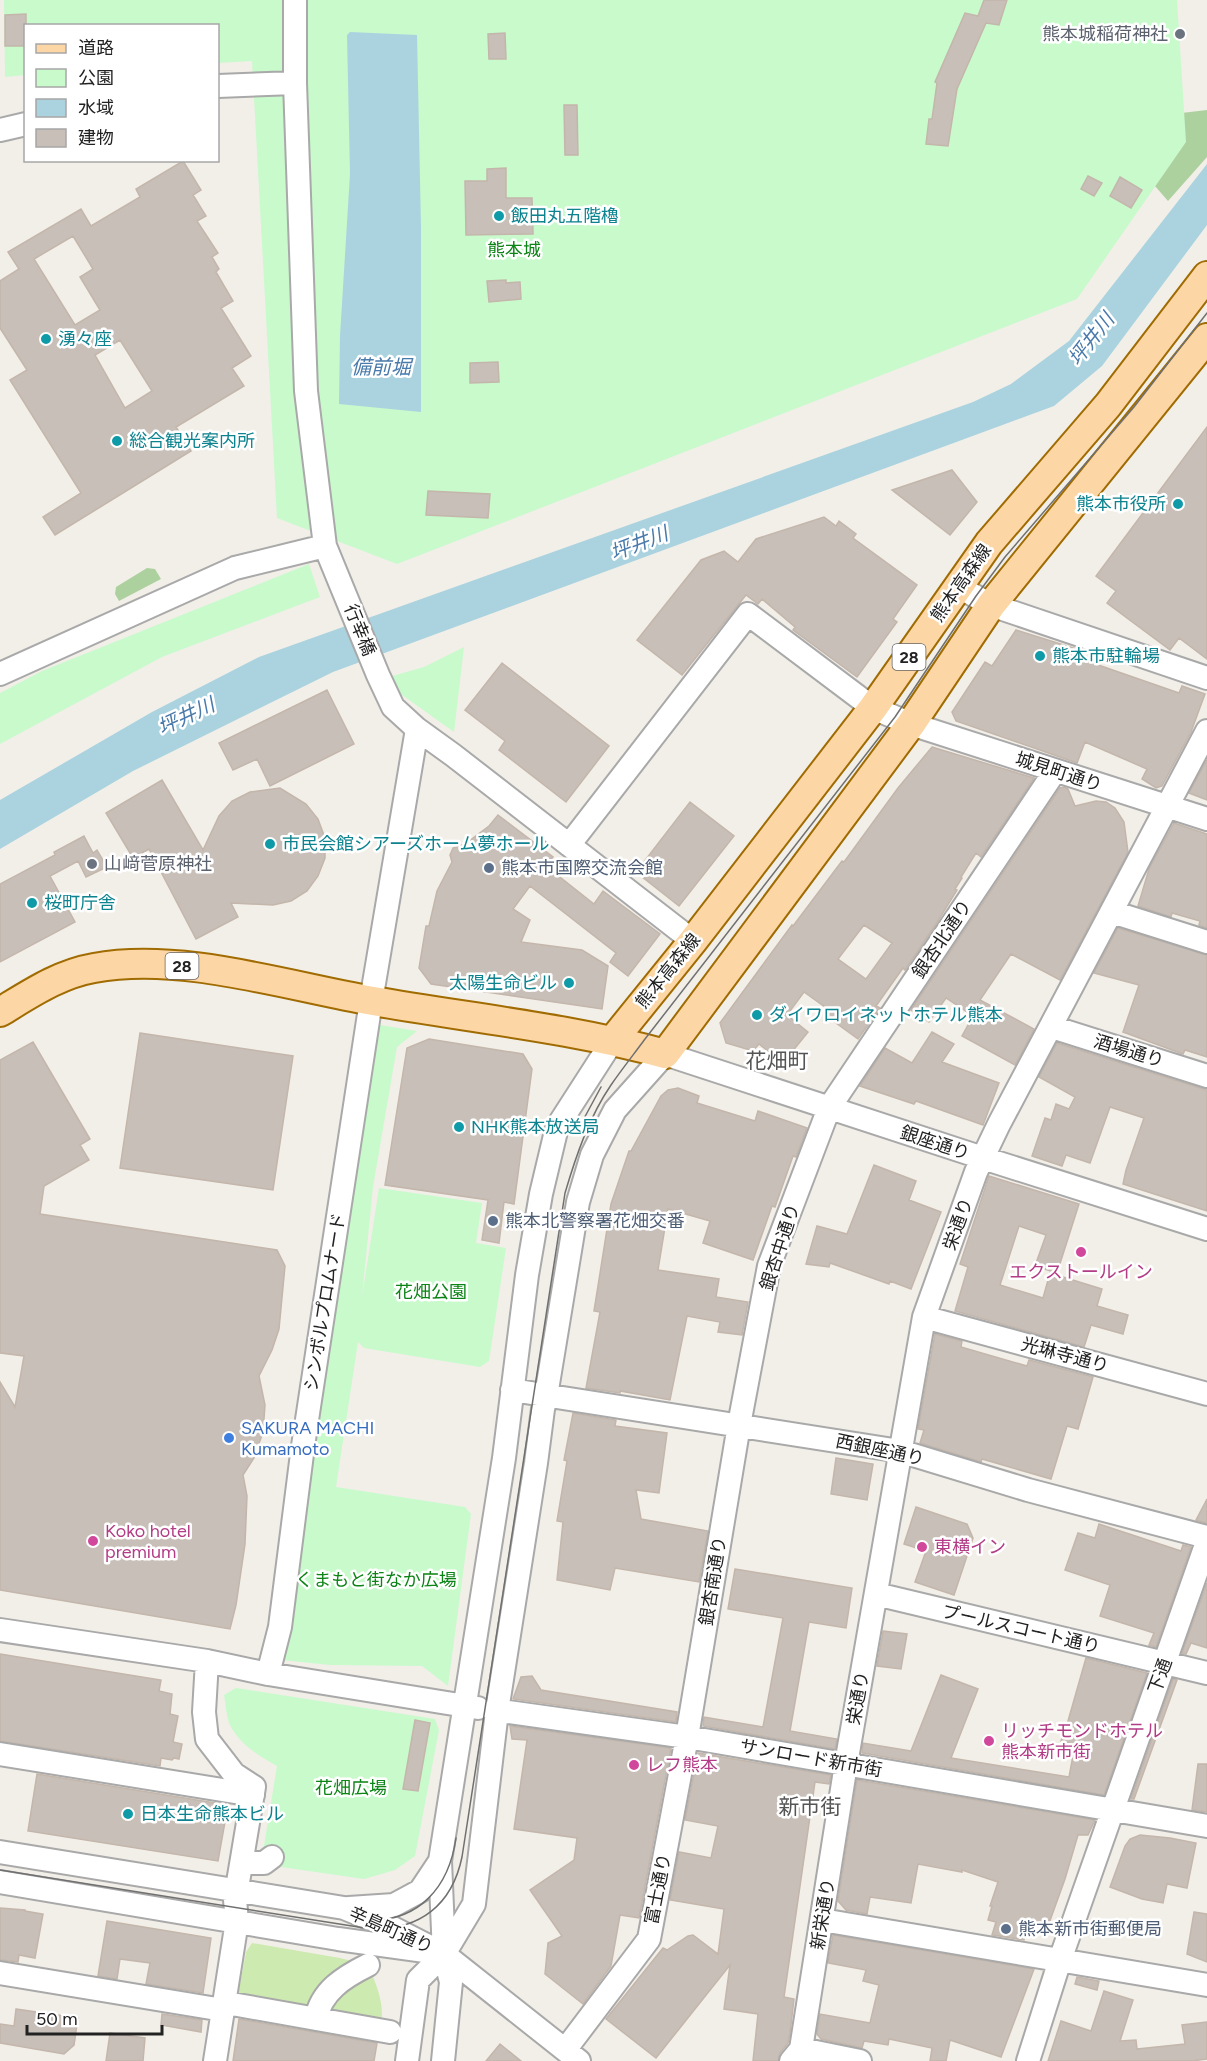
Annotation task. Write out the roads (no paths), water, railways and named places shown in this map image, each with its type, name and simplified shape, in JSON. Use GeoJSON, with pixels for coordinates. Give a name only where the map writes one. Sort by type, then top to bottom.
{"type":"FeatureCollection","features":[{"type":"Feature","properties":{"kind":"main road","name":"熊本高森線"},"geometry":{"type":"LineString","coordinates":[[613,1040],[693,941],[873,708],[988,543],[1108,405],[1207,276]]}},
{"type":"Feature","properties":{"kind":"main road","name":"熊本高森線"},"geometry":{"type":"LineString","coordinates":[[665,1054],[911,724],[991,605],[1207,339]]}},
{"type":"Feature","properties":{"kind":"main road","name":"28"},"geometry":{"type":"LineString","coordinates":[[0,1012],[57,978],[93,968],[127,964],[198,968],[371,1001],[613,1040],[665,1054]]}},
{"type":"Feature","properties":{"kind":"street","name":"行幸橋"},"geometry":{"type":"LineString","coordinates":[[295,0],[295,83],[306,391],[325,546],[378,675],[393,707],[417,729],[693,941]]}},
{"type":"Feature","properties":{"kind":"street"},"geometry":{"type":"LineString","coordinates":[[219,86],[295,83]]}},
{"type":"Feature","properties":{"kind":"street"},"geometry":{"type":"LineString","coordinates":[[0,130],[24,124]]}},
{"type":"Feature","properties":{"kind":"street"},"geometry":{"type":"LineString","coordinates":[[0,674],[235,568],[325,546]]}},
{"type":"Feature","properties":{"kind":"street"},"geometry":{"type":"LineString","coordinates":[[959,586],[991,605],[1207,678]]}},
{"type":"Feature","properties":{"kind":"street","name":"城見町通り"},"geometry":{"type":"LineString","coordinates":[[569,845],[748,614],[873,708],[911,724],[1207,819]]}},
{"type":"Feature","properties":{"kind":"street","name":"シンボルプロムナード"},"geometry":{"type":"LineString","coordinates":[[268,1674],[280,1627],[306,1426],[371,1001],[417,729]]}},
{"type":"Feature","properties":{"kind":"street","name":"栄通り"},"geometry":{"type":"LineString","coordinates":[[846,1764],[924,1317],[983,1158],[999,1124],[1207,731]]}},
{"type":"Feature","properties":{"kind":"street","name":"銀杏北通り"},"geometry":{"type":"LineString","coordinates":[[829,1108],[1055,771]]}},
{"type":"Feature","properties":{"kind":"street"},"geometry":{"type":"LineString","coordinates":[[1112,912],[1207,942]]}},
{"type":"Feature","properties":{"kind":"street","name":"酒場通り"},"geometry":{"type":"LineString","coordinates":[[1052,1027],[1207,1076]]}},
{"type":"Feature","properties":{"kind":"street"},"geometry":{"type":"LineString","coordinates":[[443,2061],[451,1982],[444,1954],[440,1861],[504,1458],[527,1275],[541,1194],[557,1127],[613,1040]]}},
{"type":"Feature","properties":{"kind":"street"},"geometry":{"type":"LineString","coordinates":[[407,2061],[418,1980],[444,1954],[474,1904],[543,1409],[578,1202],[592,1155],[615,1110],[665,1054]]}},
{"type":"Feature","properties":{"kind":"street","name":"銀座通り"},"geometry":{"type":"LineString","coordinates":[[665,1054],[1207,1229]]}},
{"type":"Feature","properties":{"kind":"street","name":"銀杏中通り"},"geometry":{"type":"LineString","coordinates":[[739,1425],[769,1266],[829,1108]]}},
{"type":"Feature","properties":{"kind":"street","name":"光琳寺通り"},"geometry":{"type":"LineString","coordinates":[[924,1317],[1207,1394]]}},
{"type":"Feature","properties":{"kind":"street","name":"西銀座通り"},"geometry":{"type":"LineString","coordinates":[[512,1390],[900,1450],[1028,1491],[1207,1537]]}},
{"type":"Feature","properties":{"kind":"street","name":"銀杏南通り"},"geometry":{"type":"LineString","coordinates":[[687,1737],[739,1425]]}},
{"type":"Feature","properties":{"kind":"street","name":"下通"},"geometry":{"type":"LineString","coordinates":[[1028,2061],[1060,1960],[1207,1542]]}},
{"type":"Feature","properties":{"kind":"street","name":"プールスコート通り"},"geometry":{"type":"LineString","coordinates":[[876,1594],[1207,1673]]}},
{"type":"Feature","properties":{"kind":"street","name":"サンロード新市街"},"geometry":{"type":"LineString","coordinates":[[0,1630],[207,1661],[268,1674],[465,1706],[687,1737],[1207,1826]]}},
{"type":"Feature","properties":{"kind":"street"},"geometry":{"type":"LineString","coordinates":[[207,1661],[204,1712],[207,1739],[234,1774],[254,1791]]}},
{"type":"Feature","properties":{"kind":"street","name":"富士通り"},"geometry":{"type":"LineString","coordinates":[[572,2056],[649,1939],[687,1737]]}},
{"type":"Feature","properties":{"kind":"street"},"geometry":{"type":"LineString","coordinates":[[0,1754],[254,1791]]}},
{"type":"Feature","properties":{"kind":"street","name":"新栄通り"},"geometry":{"type":"LineString","coordinates":[[796,2055],[822,1920],[846,1764]]}},
{"type":"Feature","properties":{"kind":"street"},"geometry":{"type":"LineString","coordinates":[[215,2061],[228,2007],[237,1922],[235,1900],[254,1791]]}},
{"type":"Feature","properties":{"kind":"street","name":"辛島町通り"},"geometry":{"type":"LineString","coordinates":[[0,1852],[344,1908],[393,1928],[444,1954]]}},
{"type":"Feature","properties":{"kind":"street"},"geometry":{"type":"LineString","coordinates":[[242,1863],[264,1863],[272,1857]]}},
{"type":"Feature","properties":{"kind":"street"},"geometry":{"type":"LineString","coordinates":[[344,1908],[394,1905],[420,1891],[440,1861]]}},
{"type":"Feature","properties":{"kind":"street","name":"辛島町通り"},"geometry":{"type":"LineString","coordinates":[[4,1883],[338,1939],[444,1954]]}},
{"type":"Feature","properties":{"kind":"street"},"geometry":{"type":"LineString","coordinates":[[822,1920],[1207,1985]]}},
{"type":"Feature","properties":{"kind":"street"},"geometry":{"type":"LineString","coordinates":[[444,1954],[572,2056]]}},
{"type":"Feature","properties":{"kind":"street"},"geometry":{"type":"LineString","coordinates":[[316,2019],[318,2008],[328,1993],[346,1976],[368,1965]]}},
{"type":"Feature","properties":{"kind":"street"},"geometry":{"type":"LineString","coordinates":[[0,1973],[390,2032]]}},
{"type":"Feature","properties":{"kind":"street"},"geometry":{"type":"LineString","coordinates":[[796,2055],[860,2061]]}},
{"type":"Feature","properties":{"kind":"water","name":"備前堀"},"geometry":{"type":"Polygon","coordinates":[[[350,32],[417,35],[421,228],[421,412],[339,404],[340,336],[350,174],[347,35],[350,32]]]}},
{"type":"Feature","properties":{"kind":"water","name":"坪井川"},"geometry":{"type":"Polygon","coordinates":[[[1207,164],[1207,225],[1102,366],[1054,406],[333,672],[133,771],[0,849],[0,800],[152,712],[259,657],[973,402],[1011,384],[1069,341],[1207,164]]]}},
{"type":"Feature","properties":{"kind":"tram line"},"geometry":{"type":"LineString","coordinates":[[0,1870],[371,1929],[404,1925],[419,1919],[442,1901],[457,1874],[462,1857],[565,1193],[596,1110],[611,1085],[645,1039],[895,717],[976,596],[1005,557],[1134,407],[1207,313]]}},
{"type":"Feature","properties":{"kind":"tram line"},"geometry":{"type":"LineString","coordinates":[[581,1124],[601,1087]]}},
{"type":"Feature","properties":{"kind":"tram line"},"geometry":{"type":"LineString","coordinates":[[368,1920],[402,1915],[416,1908],[428,1898],[439,1886],[446,1872],[456,1838]]}},
{"type":"Feature","properties":{"kind":"place","name":"熊本城稲荷神社"},"geometry":{"type":"Point","coordinates":[1180,34]}},
{"type":"Feature","properties":{"kind":"place","name":"飯田丸五階櫓"},"geometry":{"type":"Point","coordinates":[499,216]}},
{"type":"Feature","properties":{"kind":"place","name":"湧々座"},"geometry":{"type":"Point","coordinates":[46,339]}},
{"type":"Feature","properties":{"kind":"place","name":"総合観光案内所"},"geometry":{"type":"Point","coordinates":[117,441]}},
{"type":"Feature","properties":{"kind":"place","name":"熊本市役所"},"geometry":{"type":"Point","coordinates":[1178,504]}},
{"type":"Feature","properties":{"kind":"place","name":"熊本市駐輪場"},"geometry":{"type":"Point","coordinates":[1040,656]}},
{"type":"Feature","properties":{"kind":"place","name":"市民会館シアーズホーム夢ホール"},"geometry":{"type":"Point","coordinates":[270,844]}},
{"type":"Feature","properties":{"kind":"place","name":"山﨑菅原神社"},"geometry":{"type":"Point","coordinates":[92,864]}},
{"type":"Feature","properties":{"kind":"place","name":"熊本市国際交流会館"},"geometry":{"type":"Point","coordinates":[489,868]}},
{"type":"Feature","properties":{"kind":"place","name":"桜町庁舎"},"geometry":{"type":"Point","coordinates":[32,903]}},
{"type":"Feature","properties":{"kind":"place","name":"太陽生命ビル"},"geometry":{"type":"Point","coordinates":[569,983]}},
{"type":"Feature","properties":{"kind":"place","name":"ダイワロイネットホテル熊本"},"geometry":{"type":"Point","coordinates":[757,1015]}},
{"type":"Feature","properties":{"kind":"place","name":"NHK熊本放送局"},"geometry":{"type":"Point","coordinates":[459,1127]}},
{"type":"Feature","properties":{"kind":"place","name":"熊本北警察署花畑交番"},"geometry":{"type":"Point","coordinates":[493,1221]}},
{"type":"Feature","properties":{"kind":"place","name":"エクストールイン"},"geometry":{"type":"Point","coordinates":[1081,1252]}},
{"type":"Feature","properties":{"kind":"place","name":"SAKURA MACHI Kumamoto"},"geometry":{"type":"Point","coordinates":[229,1438]}},
{"type":"Feature","properties":{"kind":"place","name":"Koko hotel premium"},"geometry":{"type":"Point","coordinates":[93,1541]}},
{"type":"Feature","properties":{"kind":"place","name":"東横イン"},"geometry":{"type":"Point","coordinates":[922,1547]}},
{"type":"Feature","properties":{"kind":"place","name":"リッチモンドホテル 熊本新市街"},"geometry":{"type":"Point","coordinates":[989,1741]}},
{"type":"Feature","properties":{"kind":"place","name":"レフ熊本"},"geometry":{"type":"Point","coordinates":[634,1765]}},
{"type":"Feature","properties":{"kind":"place","name":"日本生命熊本ビル"},"geometry":{"type":"Point","coordinates":[128,1814]}},
{"type":"Feature","properties":{"kind":"place","name":"熊本新市街郵便局"},"geometry":{"type":"Point","coordinates":[1006,1929]}},
{"type":"Feature","properties":{"kind":"district","name":"花畑町"},"geometry":{"type":"Point","coordinates":[777,1060]}},
{"type":"Feature","properties":{"kind":"district","name":"新市街"},"geometry":{"type":"Point","coordinates":[810,1806]}},
{"type":"Feature","properties":{"kind":"park label","name":"熊本城"},"geometry":{"type":"Point","coordinates":[514,250]}},
{"type":"Feature","properties":{"kind":"park label","name":"花畑公園"},"geometry":{"type":"Point","coordinates":[431,1292]}},
{"type":"Feature","properties":{"kind":"park label","name":"くまもと街なか広場"},"geometry":{"type":"Point","coordinates":[376,1580]}},
{"type":"Feature","properties":{"kind":"park label","name":"花畑広場"},"geometry":{"type":"Point","coordinates":[351,1788]}}]}
